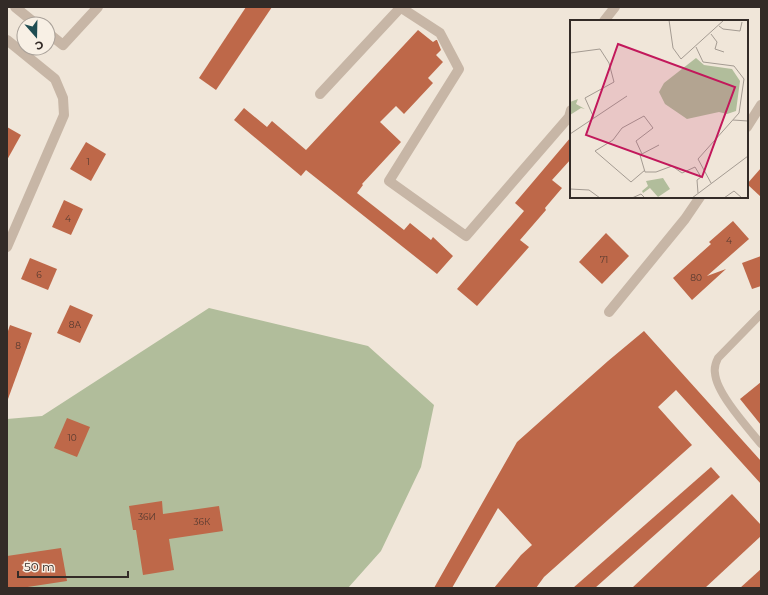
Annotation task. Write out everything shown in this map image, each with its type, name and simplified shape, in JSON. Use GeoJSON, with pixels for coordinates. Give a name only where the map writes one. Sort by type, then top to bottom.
{"type":"FeatureCollection","features":[{"type":"Feature","properties":{"kind":"street"},"geometry":{"type":"LineString","coordinates":[[15,7],[26,16]]}},
{"type":"Feature","properties":{"kind":"street"},"geometry":{"type":"LineString","coordinates":[[56,39],[63,45],[98,7]]}},
{"type":"Feature","properties":{"kind":"street"},"geometry":{"type":"LineString","coordinates":[[320,94],[401,7],[440,33],[459,69],[390,181],[466,236],[569,117],[570,114]]}},
{"type":"Feature","properties":{"kind":"street"},"geometry":{"type":"LineString","coordinates":[[605,20],[615,7]]}},
{"type":"Feature","properties":{"kind":"street"},"geometry":{"type":"LineString","coordinates":[[7,40],[55,79],[63,98],[64,115],[7,247]]}},
{"type":"Feature","properties":{"kind":"street"},"geometry":{"type":"LineString","coordinates":[[748,126],[759,112]]}},
{"type":"Feature","properties":{"kind":"street"},"geometry":{"type":"LineString","coordinates":[[609,312],[685,219],[699,198]]}},
{"type":"Feature","properties":{"kind":"lane"},"geometry":{"type":"LineString","coordinates":[[761,314],[718,358],[715,373],[717,383],[726,400],[761,444]]}},
{"type":"Feature","properties":{"kind":"green space"},"geometry":{"type":"Polygon","coordinates":[[[209,308],[368,346],[434,405],[421,467],[381,551],[348,588],[7,588],[7,419],[42,416],[209,308]]]}},
{"type":"Feature","properties":{"kind":"building"},"geometry":{"type":"Polygon","coordinates":[[[246,7],[272,7],[216,90],[199,78],[246,7]]]}},
{"type":"Feature","properties":{"kind":"building"},"geometry":{"type":"Polygon","coordinates":[[[418,30],[433,42],[437,40],[441,50],[436,55],[443,62],[428,78],[433,83],[404,114],[396,106],[380,122],[401,142],[362,184],[363,185],[357,193],[404,230],[410,223],[431,240],[433,237],[453,256],[437,274],[306,170],[301,176],[234,120],[244,108],[267,127],[272,121],[306,150],[418,30]]]}},
{"type":"Feature","properties":{"kind":"building"},"geometry":{"type":"Polygon","coordinates":[[[7,127],[21,135],[7,160],[7,127]]]}},
{"type":"Feature","properties":{"kind":"building"},"geometry":{"type":"Polygon","coordinates":[[[570,138],[570,160],[552,180],[562,188],[545,208],[546,210],[520,240],[529,247],[477,306],[457,289],[524,211],[515,203],[570,138]]]}},
{"type":"Feature","properties":{"kind":"building"},"geometry":{"type":"Polygon","coordinates":[[[86,142],[106,154],[91,181],[70,169],[86,142]]]}},
{"type":"Feature","properties":{"kind":"building"},"geometry":{"type":"Polygon","coordinates":[[[761,168],[761,197],[748,185],[748,183],[761,168]]]}},
{"type":"Feature","properties":{"kind":"building"},"geometry":{"type":"Polygon","coordinates":[[[64,200],[83,209],[71,235],[52,227],[64,200]]]}},
{"type":"Feature","properties":{"kind":"building"},"geometry":{"type":"Polygon","coordinates":[[[733,221],[749,239],[707,276],[726,269],[692,300],[673,278],[711,244],[709,242],[733,221]]]}},
{"type":"Feature","properties":{"kind":"building"},"geometry":{"type":"Polygon","coordinates":[[[606,233],[629,256],[602,284],[579,262],[606,233]]]}},
{"type":"Feature","properties":{"kind":"building"},"geometry":{"type":"Polygon","coordinates":[[[761,256],[761,286],[752,289],[742,263],[761,256]]]}},
{"type":"Feature","properties":{"kind":"building"},"geometry":{"type":"Polygon","coordinates":[[[30,258],[57,269],[48,290],[21,279],[30,258]]]}},
{"type":"Feature","properties":{"kind":"building"},"geometry":{"type":"Polygon","coordinates":[[[70,305],[93,315],[80,343],[57,333],[70,305]]]}},
{"type":"Feature","properties":{"kind":"building"},"geometry":{"type":"Polygon","coordinates":[[[10,325],[32,333],[8,399],[7,334],[10,325]]]}},
{"type":"Feature","properties":{"kind":"building"},"geometry":{"type":"Polygon","coordinates":[[[644,331],[761,461],[761,484],[676,390],[658,407],[692,445],[544,577],[536,588],[494,588],[521,555],[532,545],[498,508],[452,588],[434,588],[517,442],[644,331]]]}},
{"type":"Feature","properties":{"kind":"building"},"geometry":{"type":"Polygon","coordinates":[[[761,382],[761,425],[740,399],[761,382]]]}},
{"type":"Feature","properties":{"kind":"building"},"geometry":{"type":"Polygon","coordinates":[[[67,418],[90,427],[77,457],[54,448],[67,418]]]}},
{"type":"Feature","properties":{"kind":"building"},"geometry":{"type":"Polygon","coordinates":[[[711,467],[720,477],[595,588],[573,588],[711,467]]]}},
{"type":"Feature","properties":{"kind":"building"},"geometry":{"type":"Polygon","coordinates":[[[732,494],[761,525],[761,536],[705,588],[632,588],[732,494]]]}},
{"type":"Feature","properties":{"kind":"building"},"geometry":{"type":"Polygon","coordinates":[[[162,501],[163,514],[219,506],[223,531],[169,539],[174,570],[143,575],[136,530],[133,530],[129,506],[162,501]]]}},
{"type":"Feature","properties":{"kind":"building"},"geometry":{"type":"Polygon","coordinates":[[[61,548],[67,581],[21,588],[7,588],[7,556],[61,548]]]}},
{"type":"Feature","properties":{"kind":"building"},"geometry":{"type":"Polygon","coordinates":[[[761,569],[761,588],[740,588],[761,569]]]}}]}
